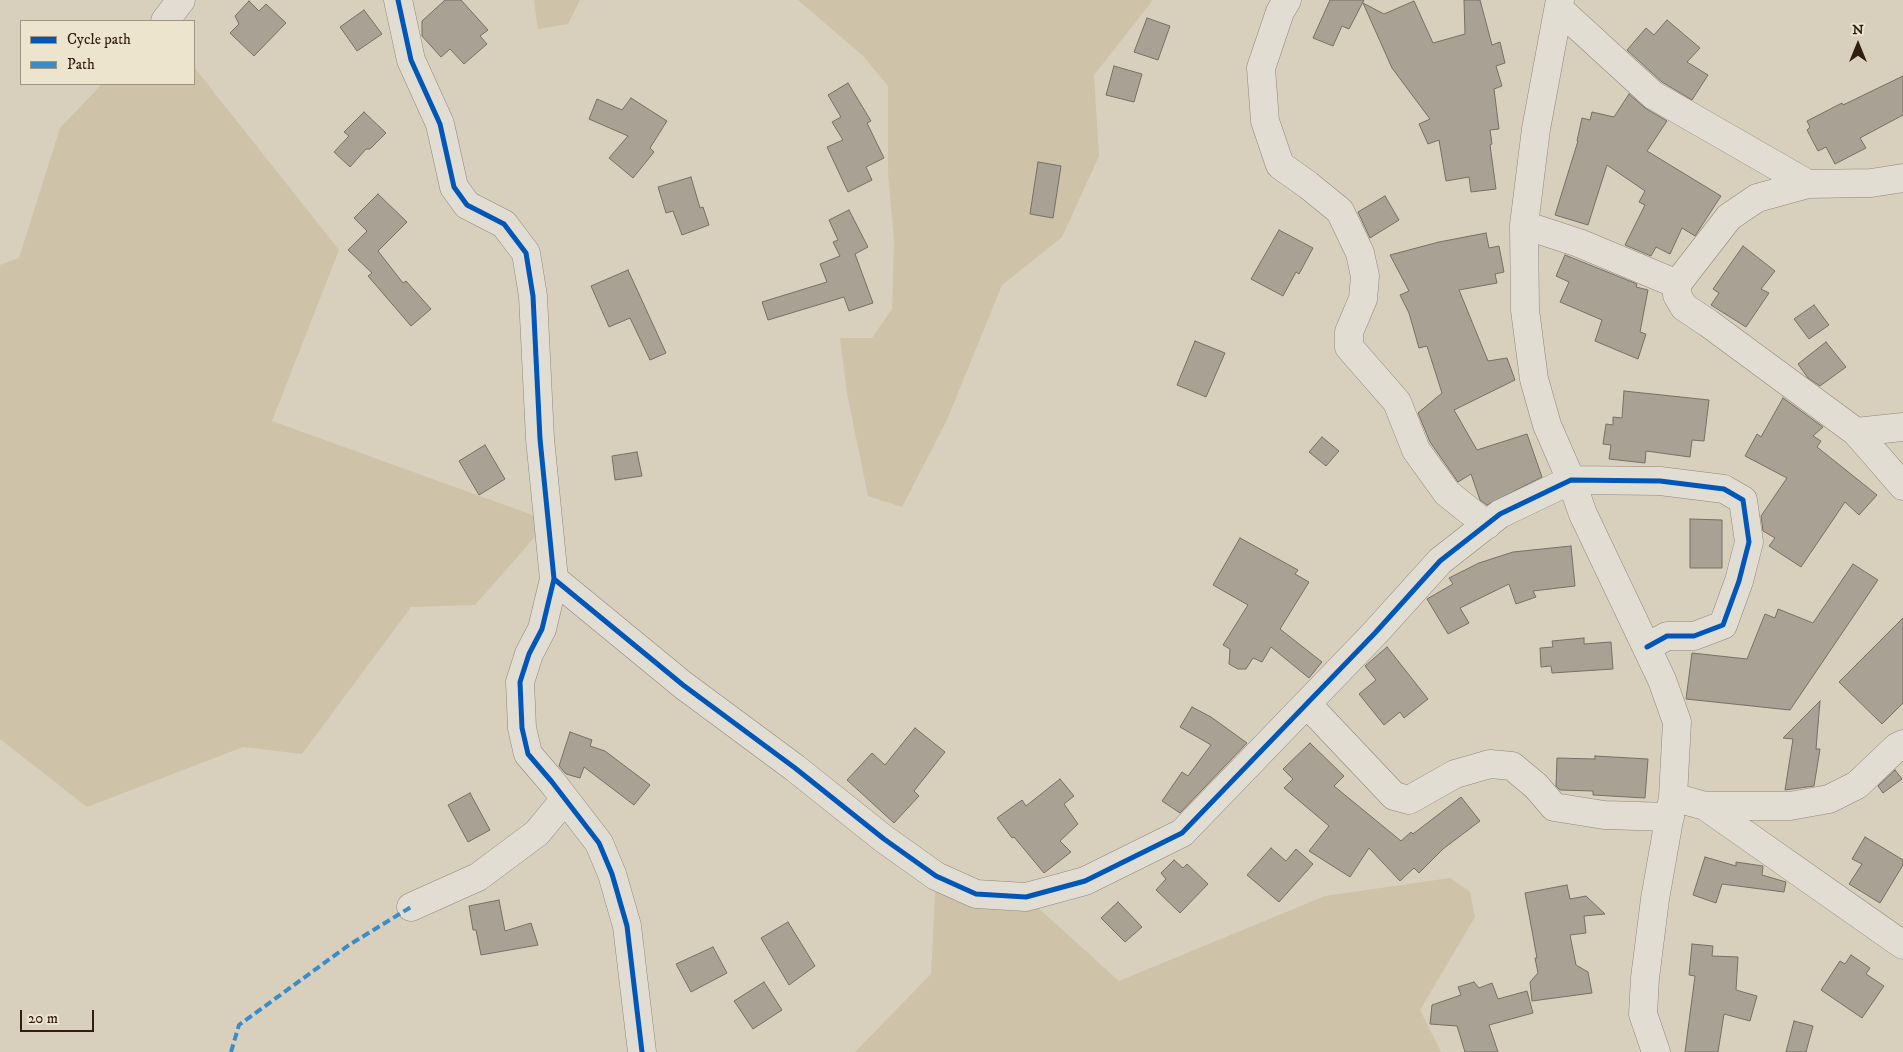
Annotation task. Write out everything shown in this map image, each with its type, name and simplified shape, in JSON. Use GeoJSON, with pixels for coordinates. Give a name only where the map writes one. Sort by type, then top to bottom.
{"type":"FeatureCollection","features":[{"type":"Feature","properties":{"kind":"street"},"geometry":{"type":"LineString","coordinates":[[166,20],[181,0]]}},
{"type":"Feature","properties":{"kind":"street"},"geometry":{"type":"LineString","coordinates":[[398,0],[411,60],[440,124],[454,187],[467,205],[504,224],[526,253],[534,296],[540,438],[554,579],[542,629],[529,654],[520,682],[522,728],[528,754],[599,843],[612,874],[627,926],[642,1052]]}},
{"type":"Feature","properties":{"kind":"street"},"geometry":{"type":"LineString","coordinates":[[1287,0],[1280,12],[1261,68],[1265,121],[1280,165],[1340,211],[1360,253],[1365,276],[1363,299],[1348,332],[1349,347],[1397,402],[1416,450],[1447,494],[1486,525]]}},
{"type":"Feature","properties":{"kind":"street"},"geometry":{"type":"LineString","coordinates":[[1559,4],[1653,95],[1808,184]]}},
{"type":"Feature","properties":{"kind":"street"},"geometry":{"type":"LineString","coordinates":[[1559,4],[1536,129],[1524,225],[1525,310],[1534,379],[1547,425],[1571,480],[1583,514],[1662,680],[1677,722],[1672,807],[1655,899],[1645,978],[1643,1014],[1656,1052]]}},
{"type":"Feature","properties":{"kind":"street"},"geometry":{"type":"LineString","coordinates":[[1903,178],[1871,183],[1808,184],[1757,198],[1729,217],[1677,284],[1677,295],[1684,308],[1708,322],[1856,432],[1903,486]]}},
{"type":"Feature","properties":{"kind":"street"},"geometry":{"type":"LineString","coordinates":[[1524,225],[1579,243],[1677,284]]}},
{"type":"Feature","properties":{"kind":"street"},"geometry":{"type":"LineString","coordinates":[[1856,432],[1903,427]]}},
{"type":"Feature","properties":{"kind":"street"},"geometry":{"type":"LineString","coordinates":[[554,579],[683,685],[795,768],[884,839],[936,876],[976,894],[1026,897],[1085,881],[1182,833],[1375,633],[1440,561],[1500,514],[1571,480],[1660,481],[1724,489],[1743,500],[1748,542],[1739,581],[1723,625],[1694,636],[1667,636],[1647,646]]}},
{"type":"Feature","properties":{"kind":"street"},"geometry":{"type":"LineString","coordinates":[[1307,704],[1394,796],[1409,800],[1455,774],[1490,764],[1512,766],[1536,786],[1554,807],[1604,815],[1672,807],[1790,806],[1829,799],[1857,784],[1903,744]]}},
{"type":"Feature","properties":{"kind":"street"},"geometry":{"type":"LineString","coordinates":[[411,907],[478,876],[537,833],[565,799]]}},
{"type":"Feature","properties":{"kind":"street"},"geometry":{"type":"LineString","coordinates":[[1705,806],[1903,945]]}},
{"type":"Feature","properties":{"kind":"shaded area"},"geometry":{"type":"Polygon","coordinates":[[[534,0],[580,0],[568,24],[538,29],[534,0]]]}},
{"type":"Feature","properties":{"kind":"shaded area"},"geometry":{"type":"Polygon","coordinates":[[[798,0],[1153,0],[1094,75],[1099,156],[1062,237],[1002,285],[947,420],[902,507],[868,496],[847,393],[840,338],[872,338],[892,309],[894,241],[888,171],[888,86],[863,56],[798,0]]]}},
{"type":"Feature","properties":{"kind":"shaded area"},"geometry":{"type":"Polygon","coordinates":[[[195,68],[339,250],[272,421],[549,521],[475,605],[411,607],[302,754],[243,747],[87,807],[0,739],[0,265],[19,258],[60,128],[101,85],[195,85],[195,68]]]}},
{"type":"Feature","properties":{"kind":"shaded area"},"geometry":{"type":"Polygon","coordinates":[[[936,876],[1026,897],[1119,981],[1325,896],[1450,878],[1470,892],[1475,917],[1420,1010],[1441,1052],[855,1052],[931,974],[936,876]]]}},
{"type":"Feature","properties":{"kind":"building"},"geometry":{"type":"Polygon","coordinates":[[[445,0],[461,0],[488,30],[480,36],[487,44],[464,64],[450,49],[441,57],[422,36],[422,21],[445,0]]]}},
{"type":"Feature","properties":{"kind":"building"},"geometry":{"type":"Polygon","coordinates":[[[1330,0],[1364,0],[1349,29],[1342,26],[1333,46],[1313,38],[1330,0]]]}},
{"type":"Feature","properties":{"kind":"building"},"geometry":{"type":"Polygon","coordinates":[[[1464,0],[1480,0],[1492,45],[1500,42],[1505,63],[1496,66],[1502,86],[1494,89],[1499,129],[1490,130],[1492,144],[1490,145],[1496,189],[1471,192],[1469,177],[1446,181],[1439,140],[1428,144],[1419,124],[1430,119],[1392,68],[1363,3],[1384,14],[1414,1],[1433,43],[1465,34],[1464,0]]]}},
{"type":"Feature","properties":{"kind":"building"},"geometry":{"type":"Polygon","coordinates":[[[249,1],[259,11],[266,4],[286,23],[254,56],[230,33],[239,24],[235,16],[249,1]]]}},
{"type":"Feature","properties":{"kind":"building"},"geometry":{"type":"Polygon","coordinates":[[[364,10],[382,34],[357,51],[340,27],[364,10]]]}},
{"type":"Feature","properties":{"kind":"building"},"geometry":{"type":"Polygon","coordinates":[[[1147,18],[1170,26],[1158,60],[1134,52],[1147,18]]]}},
{"type":"Feature","properties":{"kind":"building"},"geometry":{"type":"Polygon","coordinates":[[[1667,20],[1700,48],[1687,62],[1708,75],[1692,100],[1662,82],[1627,50],[1646,28],[1654,35],[1667,20]]]}},
{"type":"Feature","properties":{"kind":"building"},"geometry":{"type":"Polygon","coordinates":[[[1114,66],[1142,74],[1134,102],[1106,95],[1114,66]]]}},
{"type":"Feature","properties":{"kind":"building"},"geometry":{"type":"Polygon","coordinates":[[[1903,76],[1903,115],[1860,138],[1866,148],[1835,164],[1826,147],[1818,151],[1807,130],[1810,127],[1807,121],[1903,76]]]}},
{"type":"Feature","properties":{"kind":"building"},"geometry":{"type":"Polygon","coordinates":[[[848,83],[871,121],[867,123],[884,158],[866,167],[872,180],[848,192],[827,147],[843,140],[832,122],[841,117],[828,95],[848,83]]]}},
{"type":"Feature","properties":{"kind":"building"},"geometry":{"type":"Polygon","coordinates":[[[1629,94],[1645,108],[1667,121],[1647,151],[1721,196],[1695,236],[1682,228],[1670,254],[1656,247],[1651,256],[1625,245],[1645,205],[1639,202],[1645,191],[1607,165],[1588,225],[1555,215],[1578,141],[1582,118],[1590,120],[1592,112],[1614,117],[1629,94]]]}},
{"type":"Feature","properties":{"kind":"building"},"geometry":{"type":"Polygon","coordinates":[[[631,98],[667,121],[650,148],[654,152],[633,178],[609,158],[628,136],[589,119],[597,99],[622,110],[631,98]]]}},
{"type":"Feature","properties":{"kind":"building"},"geometry":{"type":"Polygon","coordinates":[[[364,112],[386,133],[370,149],[366,149],[350,167],[334,152],[349,136],[344,132],[364,112]]]}},
{"type":"Feature","properties":{"kind":"building"},"geometry":{"type":"Polygon","coordinates":[[[1038,162],[1061,166],[1053,218],[1030,214],[1038,162]]]}},
{"type":"Feature","properties":{"kind":"building"},"geometry":{"type":"Polygon","coordinates":[[[691,177],[700,208],[703,207],[709,225],[682,235],[673,211],[666,213],[658,187],[691,177]]]}},
{"type":"Feature","properties":{"kind":"building"},"geometry":{"type":"Polygon","coordinates":[[[378,194],[407,222],[378,251],[403,283],[406,281],[431,309],[411,326],[368,276],[372,273],[348,250],[367,231],[354,218],[378,194]]]}},
{"type":"Feature","properties":{"kind":"building"},"geometry":{"type":"Polygon","coordinates":[[[1385,196],[1399,220],[1370,238],[1358,212],[1385,196]]]}},
{"type":"Feature","properties":{"kind":"building"},"geometry":{"type":"Polygon","coordinates":[[[849,210],[868,247],[855,254],[873,303],[849,311],[844,297],[768,320],[762,302],[827,282],[820,264],[840,256],[833,242],[838,240],[829,220],[849,210]]]}},
{"type":"Feature","properties":{"kind":"building"},"geometry":{"type":"Polygon","coordinates":[[[1279,230],[1313,248],[1299,274],[1296,272],[1283,296],[1251,279],[1279,230]]]}},
{"type":"Feature","properties":{"kind":"building"},"geometry":{"type":"Polygon","coordinates":[[[1486,233],[1489,248],[1499,246],[1504,272],[1495,274],[1497,283],[1459,290],[1488,361],[1507,358],[1515,380],[1454,410],[1477,450],[1527,434],[1542,477],[1487,505],[1480,500],[1471,474],[1458,482],[1430,442],[1418,413],[1442,393],[1427,346],[1419,348],[1409,313],[1400,295],[1409,291],[1390,255],[1439,242],[1486,233]]]}},
{"type":"Feature","properties":{"kind":"building"},"geometry":{"type":"Polygon","coordinates":[[[1743,246],[1775,271],[1761,289],[1769,293],[1746,327],[1711,305],[1719,293],[1713,289],[1743,246]]]}},
{"type":"Feature","properties":{"kind":"building"},"geometry":{"type":"Polygon","coordinates":[[[1565,255],[1637,284],[1636,287],[1648,290],[1640,332],[1646,334],[1638,359],[1595,341],[1602,320],[1560,302],[1569,282],[1556,276],[1565,255]]]}},
{"type":"Feature","properties":{"kind":"building"},"geometry":{"type":"Polygon","coordinates":[[[628,270],[666,353],[650,360],[630,318],[609,327],[591,286],[628,270]]]}},
{"type":"Feature","properties":{"kind":"building"},"geometry":{"type":"Polygon","coordinates":[[[1814,305],[1829,325],[1809,339],[1794,319],[1814,305]]]}},
{"type":"Feature","properties":{"kind":"building"},"geometry":{"type":"Polygon","coordinates":[[[1195,341],[1225,353],[1206,397],[1177,385],[1195,341]]]}},
{"type":"Feature","properties":{"kind":"building"},"geometry":{"type":"Polygon","coordinates":[[[1826,342],[1846,367],[1820,386],[1808,378],[1798,364],[1826,342]]]}},
{"type":"Feature","properties":{"kind":"building"},"geometry":{"type":"Polygon","coordinates":[[[1624,391],[1709,400],[1704,441],[1692,440],[1690,457],[1646,451],[1645,463],[1609,459],[1611,445],[1603,444],[1606,424],[1613,425],[1613,417],[1622,418],[1624,391]]]}},
{"type":"Feature","properties":{"kind":"building"},"geometry":{"type":"Polygon","coordinates":[[[1783,398],[1823,427],[1813,436],[1821,441],[1817,447],[1877,495],[1859,515],[1845,502],[1801,567],[1769,546],[1775,538],[1763,531],[1761,516],[1787,478],[1745,456],[1757,434],[1761,437],[1783,398]]]}},
{"type":"Feature","properties":{"kind":"building"},"geometry":{"type":"Polygon","coordinates":[[[1322,437],[1339,451],[1326,466],[1309,452],[1322,437]]]}},
{"type":"Feature","properties":{"kind":"building"},"geometry":{"type":"Polygon","coordinates":[[[485,445],[505,479],[479,495],[459,461],[485,445]]]}},
{"type":"Feature","properties":{"kind":"building"},"geometry":{"type":"Polygon","coordinates":[[[637,452],[642,476],[615,480],[612,456],[637,452]]]}},
{"type":"Feature","properties":{"kind":"building"},"geometry":{"type":"Polygon","coordinates":[[[1690,519],[1722,520],[1722,568],[1690,568],[1690,519]]]}},
{"type":"Feature","properties":{"kind":"building"},"geometry":{"type":"Polygon","coordinates":[[[1240,538],[1298,570],[1295,574],[1309,582],[1280,629],[1322,662],[1309,678],[1271,647],[1262,662],[1253,658],[1246,669],[1238,669],[1229,664],[1230,649],[1223,645],[1248,605],[1213,585],[1240,538]]]}},
{"type":"Feature","properties":{"kind":"building"},"geometry":{"type":"Polygon","coordinates":[[[1571,546],[1575,586],[1533,591],[1536,597],[1516,604],[1509,584],[1460,608],[1469,623],[1448,634],[1427,599],[1453,584],[1449,578],[1479,563],[1513,552],[1571,546]]]}},
{"type":"Feature","properties":{"kind":"building"},"geometry":{"type":"Polygon","coordinates":[[[1853,564],[1878,580],[1790,710],[1686,699],[1692,653],[1747,659],[1765,614],[1775,618],[1778,609],[1813,623],[1853,564]]]}},
{"type":"Feature","properties":{"kind":"building"},"geometry":{"type":"Polygon","coordinates":[[[1903,618],[1903,703],[1882,724],[1839,682],[1903,618]]]}},
{"type":"Feature","properties":{"kind":"building"},"geometry":{"type":"Polygon","coordinates":[[[1584,638],[1584,644],[1611,642],[1613,669],[1552,673],[1551,666],[1541,667],[1540,648],[1553,647],[1552,641],[1584,638]]]}},
{"type":"Feature","properties":{"kind":"building"},"geometry":{"type":"Polygon","coordinates":[[[1387,647],[1428,699],[1404,718],[1400,712],[1384,725],[1359,694],[1376,680],[1365,666],[1387,647]]]}},
{"type":"Feature","properties":{"kind":"building"},"geometry":{"type":"Polygon","coordinates":[[[1820,701],[1816,749],[1820,749],[1814,786],[1785,790],[1793,739],[1783,738],[1820,701]]]}},
{"type":"Feature","properties":{"kind":"building"},"geometry":{"type":"Polygon","coordinates":[[[1192,707],[1211,717],[1247,743],[1180,813],[1162,801],[1182,772],[1188,776],[1211,745],[1180,727],[1192,707]]]}},
{"type":"Feature","properties":{"kind":"building"},"geometry":{"type":"Polygon","coordinates":[[[915,728],[945,752],[914,791],[919,796],[894,823],[847,780],[872,753],[885,765],[915,728]]]}},
{"type":"Feature","properties":{"kind":"building"},"geometry":{"type":"Polygon","coordinates":[[[570,732],[592,740],[590,746],[605,751],[650,785],[634,805],[584,767],[580,778],[566,774],[559,766],[570,732]]]}},
{"type":"Feature","properties":{"kind":"building"},"geometry":{"type":"Polygon","coordinates":[[[1310,743],[1344,776],[1334,786],[1401,841],[1461,797],[1480,821],[1443,849],[1419,873],[1414,868],[1400,881],[1369,848],[1350,877],[1309,851],[1329,826],[1284,788],[1293,779],[1283,769],[1310,743]]]}},
{"type":"Feature","properties":{"kind":"building"},"geometry":{"type":"Polygon","coordinates":[[[1595,756],[1648,759],[1645,798],[1593,795],[1593,791],[1560,790],[1556,786],[1557,758],[1595,759],[1595,756]]]}},
{"type":"Feature","properties":{"kind":"building"},"geometry":{"type":"Polygon","coordinates":[[[1895,770],[1902,779],[1883,793],[1878,786],[1895,770]]]}},
{"type":"Feature","properties":{"kind":"building"},"geometry":{"type":"Polygon","coordinates":[[[1060,779],[1074,796],[1064,804],[1078,824],[1060,841],[1071,852],[1044,873],[1014,837],[1012,838],[997,818],[1022,800],[1026,806],[1060,779]]]}},
{"type":"Feature","properties":{"kind":"building"},"geometry":{"type":"Polygon","coordinates":[[[470,793],[490,830],[468,842],[448,805],[470,793]]]}},
{"type":"Feature","properties":{"kind":"building"},"geometry":{"type":"Polygon","coordinates":[[[1865,837],[1903,860],[1903,865],[1880,903],[1849,884],[1862,864],[1852,859],[1865,837]]]}},
{"type":"Feature","properties":{"kind":"building"},"geometry":{"type":"Polygon","coordinates":[[[1271,848],[1286,861],[1296,849],[1313,864],[1279,902],[1247,875],[1271,848]]]}},
{"type":"Feature","properties":{"kind":"building"},"geometry":{"type":"Polygon","coordinates":[[[1705,857],[1736,866],[1736,862],[1763,866],[1762,875],[1786,882],[1784,892],[1722,884],[1716,903],[1693,895],[1705,857]]]}},
{"type":"Feature","properties":{"kind":"building"},"geometry":{"type":"Polygon","coordinates":[[[1174,860],[1183,868],[1187,864],[1208,884],[1180,913],[1156,890],[1166,879],[1161,873],[1174,860]]]}},
{"type":"Feature","properties":{"kind":"building"},"geometry":{"type":"Polygon","coordinates":[[[1567,885],[1570,899],[1586,896],[1605,914],[1584,916],[1586,933],[1570,935],[1576,965],[1588,972],[1592,993],[1532,1001],[1530,982],[1538,973],[1525,893],[1567,885]]]}},
{"type":"Feature","properties":{"kind":"building"},"geometry":{"type":"Polygon","coordinates":[[[499,900],[505,931],[531,923],[538,945],[481,955],[476,930],[473,930],[469,906],[499,900]]]}},
{"type":"Feature","properties":{"kind":"building"},"geometry":{"type":"Polygon","coordinates":[[[1118,902],[1142,927],[1125,942],[1101,918],[1118,902]]]}},
{"type":"Feature","properties":{"kind":"building"},"geometry":{"type":"Polygon","coordinates":[[[788,922],[815,966],[789,985],[761,938],[788,922]]]}},
{"type":"Feature","properties":{"kind":"building"},"geometry":{"type":"Polygon","coordinates":[[[1692,944],[1713,946],[1712,956],[1738,957],[1736,990],[1757,996],[1750,1021],[1724,1014],[1718,1052],[1685,1052],[1695,976],[1689,975],[1692,944]]]}},
{"type":"Feature","properties":{"kind":"building"},"geometry":{"type":"Polygon","coordinates":[[[713,947],[727,973],[691,992],[676,964],[713,947]]]}},
{"type":"Feature","properties":{"kind":"building"},"geometry":{"type":"Polygon","coordinates":[[[1851,955],[1870,968],[1866,974],[1884,986],[1862,1018],[1821,990],[1840,961],[1845,964],[1851,955]]]}},
{"type":"Feature","properties":{"kind":"building"},"geometry":{"type":"Polygon","coordinates":[[[764,982],[782,1010],[753,1029],[734,1001],[764,982]]]}},
{"type":"Feature","properties":{"kind":"building"},"geometry":{"type":"Polygon","coordinates":[[[1474,982],[1479,988],[1492,983],[1498,999],[1527,991],[1533,1013],[1489,1025],[1498,1052],[1465,1052],[1457,1026],[1430,1024],[1432,1005],[1461,995],[1458,987],[1474,982]]]}},
{"type":"Feature","properties":{"kind":"building"},"geometry":{"type":"Polygon","coordinates":[[[1794,1021],[1813,1026],[1806,1052],[1786,1052],[1794,1021]]]}},
{"type":"Feature","properties":{"kind":"marked path"},"geometry":{"type":"LineString","coordinates":[[231,1052],[239,1025],[349,945],[411,907]]}},
{"type":"Feature","properties":{"kind":"cycle path"},"geometry":{"type":"LineString","coordinates":[[398,0],[411,60],[440,124],[454,187],[467,205],[504,224],[526,253],[533,296],[540,439],[554,579],[542,629],[529,654],[520,682],[522,728],[528,754],[599,843],[612,874],[627,926],[642,1052]]}},
{"type":"Feature","properties":{"kind":"cycle path"},"geometry":{"type":"LineString","coordinates":[[554,579],[683,685],[795,768],[884,839],[936,876],[976,894],[1026,897],[1085,881],[1182,833],[1375,633],[1440,561],[1500,514],[1571,480],[1660,481],[1724,489],[1743,500],[1749,542],[1739,581],[1723,625],[1694,636],[1667,636],[1647,647]]}}]}
